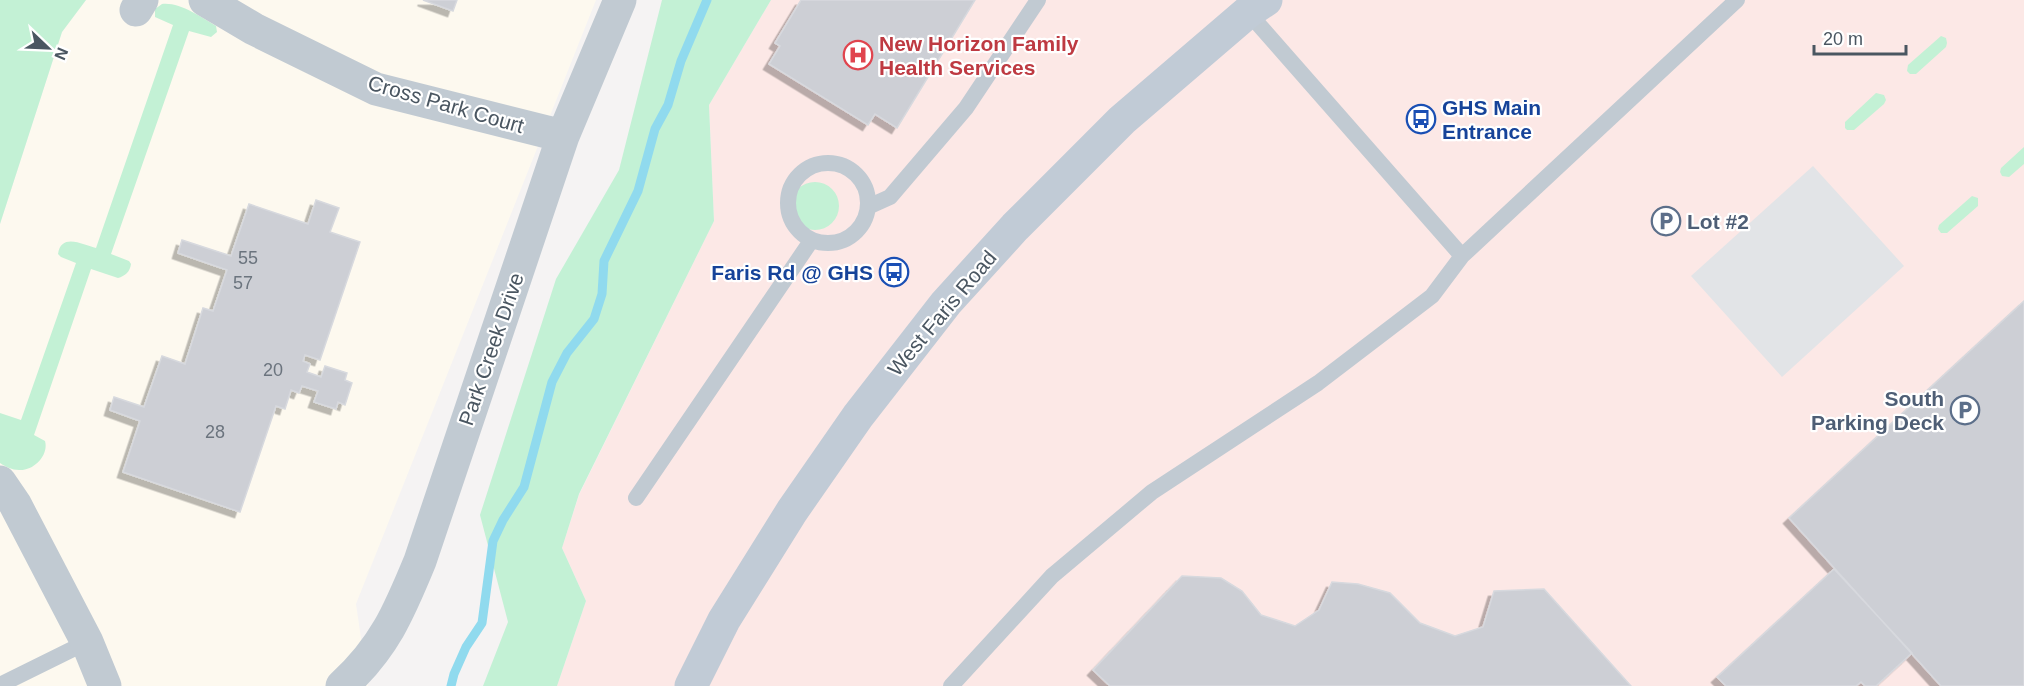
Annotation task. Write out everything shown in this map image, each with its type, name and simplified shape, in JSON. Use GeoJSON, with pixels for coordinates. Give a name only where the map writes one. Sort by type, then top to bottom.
{"type":"FeatureCollection","features":[{"type":"Feature","properties":{"kind":"main road","name":"West Faris Road"},"geometry":{"type":"LineString","coordinates":[[691,686],[724,620],[792,511],[858,416],[946,303],[1015,227],[1122,120],[1250,4]]}},
{"type":"Feature","properties":{"kind":"street","name":"Cross Park Court"},"geometry":{"type":"LineString","coordinates":[[205,0],[254,29],[376,88],[563,136]]}},
{"type":"Feature","properties":{"kind":"street","name":"Park Creek Drive"},"geometry":{"type":"LineString","coordinates":[[342,686],[360,670],[389,631],[420,561],[563,136],[620,0]]}},
{"type":"Feature","properties":{"kind":"street"},"geometry":{"type":"LineString","coordinates":[[0,482],[15,504],[87,642],[105,686]]}},
{"type":"Feature","properties":{"kind":"lane"},"geometry":{"type":"LineString","coordinates":[[870,206],[890,197],[966,108],[1038,0]]}},
{"type":"Feature","properties":{"kind":"lane"},"geometry":{"type":"LineString","coordinates":[[951,686],[1052,576],[1152,492],[1318,383],[1432,296],[1462,256],[1737,0]]}},
{"type":"Feature","properties":{"kind":"lane"},"geometry":{"type":"LineString","coordinates":[[1250,4],[1462,256]]}},
{"type":"Feature","properties":{"kind":"lane"},"geometry":{"type":"LineString","coordinates":[[819,162],[845,164],[864,181],[870,206],[860,230],[837,243],[811,241],[792,224],[786,199],[797,175],[819,162]]}},
{"type":"Feature","properties":{"kind":"lane"},"geometry":{"type":"LineString","coordinates":[[636,498],[811,241]]}},
{"type":"Feature","properties":{"kind":"lane"},"geometry":{"type":"LineString","coordinates":[[0,685],[87,642]]}},
{"type":"Feature","properties":{"kind":"shaded area"},"geometry":{"type":"Polygon","coordinates":[[[86,0],[596,0],[356,604],[368,686],[0,686],[0,224],[62,32],[86,0]]]}},
{"type":"Feature","properties":{"kind":"shaded area"},"geometry":{"type":"Polygon","coordinates":[[[771,0],[2024,0],[2024,686],[557,686],[586,601],[562,548],[579,495],[714,221],[709,105],[771,0]]]}},
{"type":"Feature","properties":{"kind":"shaded area"},"geometry":{"type":"Polygon","coordinates":[[[1813,166],[1904,266],[1782,377],[1691,276],[1813,166]]]}},
{"type":"Feature","properties":{"kind":"green space"},"geometry":{"type":"Polygon","coordinates":[[[0,0],[86,0],[62,32],[0,224],[0,0]]]}},
{"type":"Feature","properties":{"kind":"green space"},"geometry":{"type":"Polygon","coordinates":[[[662,0],[771,0],[709,105],[714,221],[579,494],[562,548],[586,601],[557,686],[483,686],[508,622],[480,515],[556,279],[619,170],[662,0]]]}},
{"type":"Feature","properties":{"kind":"green space"},"geometry":{"type":"Polygon","coordinates":[[[162,4],[176,5],[190,11],[216,26],[217,32],[211,37],[189,31],[111,254],[129,261],[130,269],[118,278],[91,269],[34,435],[45,441],[45,452],[30,468],[11,469],[0,463],[0,413],[21,420],[76,263],[58,254],[60,247],[64,243],[74,242],[96,248],[173,25],[155,17],[155,9],[162,4]]]}},
{"type":"Feature","properties":{"kind":"green space"},"geometry":{"type":"Polygon","coordinates":[[[1941,36],[1946,38],[1946,47],[1916,74],[1910,74],[1907,71],[1908,65],[1941,36]]]}},
{"type":"Feature","properties":{"kind":"green space"},"geometry":{"type":"Polygon","coordinates":[[[1876,93],[1884,95],[1886,100],[1884,104],[1854,130],[1847,130],[1845,122],[1876,93]]]}},
{"type":"Feature","properties":{"kind":"green space"},"geometry":{"type":"Polygon","coordinates":[[[2024,147],[2024,164],[2009,177],[2002,176],[2001,168],[2024,147]]]}},
{"type":"Feature","properties":{"kind":"green space"},"geometry":{"type":"Polygon","coordinates":[[[815,182],[832,189],[839,206],[832,223],[815,230],[798,223],[791,206],[798,189],[815,182]]]}},
{"type":"Feature","properties":{"kind":"green space"},"geometry":{"type":"Polygon","coordinates":[[[1972,196],[1978,198],[1978,206],[1947,233],[1941,233],[1938,229],[1939,225],[1972,196]]]}},
{"type":"Feature","properties":{"kind":"building"},"geometry":{"type":"Polygon","coordinates":[[[423,0],[457,0],[453,11],[423,0]]]}},
{"type":"Feature","properties":{"kind":"building","name":"New Horizon Family Health Services"},"geometry":{"type":"Polygon","coordinates":[[[801,0],[975,0],[897,128],[875,114],[868,125],[769,64],[780,46],[775,43],[801,0]]]}},
{"type":"Feature","properties":{"kind":"building"},"geometry":{"type":"Polygon","coordinates":[[[316,200],[339,208],[330,232],[360,242],[320,360],[305,355],[303,361],[310,364],[307,372],[321,377],[325,366],[347,373],[345,380],[352,383],[345,405],[338,402],[336,409],[314,402],[318,391],[302,386],[299,393],[291,390],[285,409],[276,406],[240,512],[123,472],[140,421],[110,410],[114,397],[144,407],[162,356],[185,364],[203,308],[213,311],[227,270],[178,253],[182,240],[231,256],[249,204],[308,224],[316,200]]]}},
{"type":"Feature","properties":{"kind":"building","name":"South Parking Deck"},"geometry":{"type":"Polygon","coordinates":[[[2024,301],[2024,686],[1941,686],[1789,518],[2024,301]]]}},
{"type":"Feature","properties":{"kind":"building"},"geometry":{"type":"Polygon","coordinates":[[[1834,569],[1912,653],[1876,686],[1865,686],[1861,682],[1856,686],[1726,686],[1717,677],[1834,569]]]}},
{"type":"Feature","properties":{"kind":"building"},"geometry":{"type":"Polygon","coordinates":[[[1182,576],[1221,578],[1242,591],[1261,615],[1295,626],[1319,610],[1332,582],[1358,584],[1390,593],[1420,623],[1455,636],[1483,627],[1494,591],[1544,589],[1631,686],[1110,686],[1093,670],[1182,576]]]}},
{"type":"Feature","properties":{"kind":"waterway"},"geometry":{"type":"LineString","coordinates":[[451,686],[466,647],[482,623],[493,541],[524,487],[552,382],[567,353],[594,319],[602,294],[604,261],[638,191],[655,129],[668,105],[681,61],[707,0]]}},
{"type":"Feature","properties":{"kind":"place","name":"New Horizon Family Health Services"},"geometry":{"type":"Point","coordinates":[858,55]}},
{"type":"Feature","properties":{"kind":"place","name":"GHS Main Entrance"},"geometry":{"type":"Point","coordinates":[1421,119]}},
{"type":"Feature","properties":{"kind":"place","name":"Lot #2"},"geometry":{"type":"Point","coordinates":[1666,221]}},
{"type":"Feature","properties":{"kind":"place","name":"Faris Rd @ GHS"},"geometry":{"type":"Point","coordinates":[894,272]}},
{"type":"Feature","properties":{"kind":"place","name":"South Parking Deck"},"geometry":{"type":"Point","coordinates":[1965,410]}}]}
